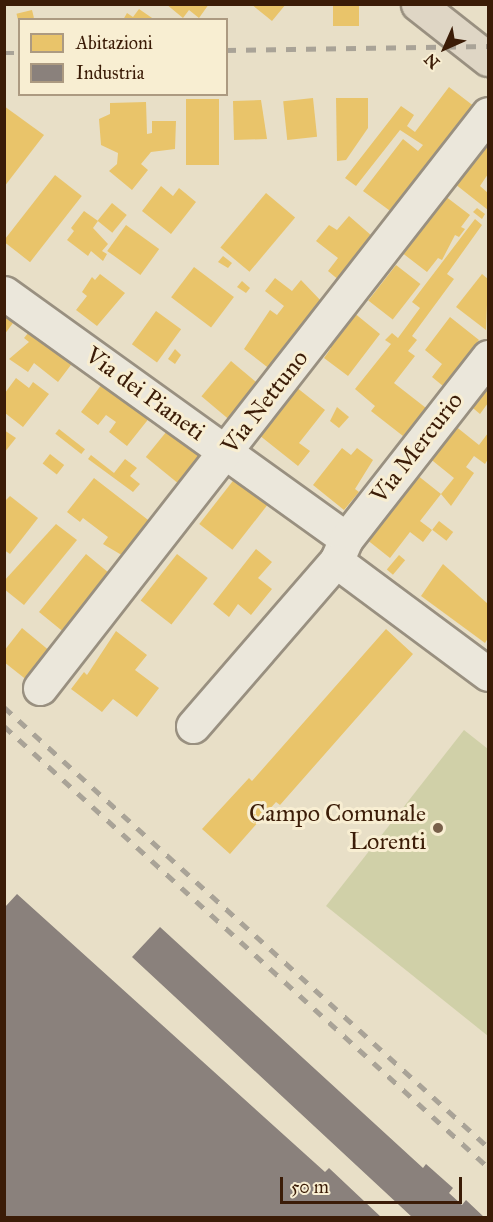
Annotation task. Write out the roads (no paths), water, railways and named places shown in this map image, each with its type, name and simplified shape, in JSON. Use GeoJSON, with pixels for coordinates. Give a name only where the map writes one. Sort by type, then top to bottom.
{"type":"FeatureCollection","features":[{"type":"Feature","properties":{"kind":"main road"},"geometry":{"type":"LineString","coordinates":[[418,4],[489,59]]}},
{"type":"Feature","properties":{"kind":"street","name":"Via Nettuno"},"geometry":{"type":"LineString","coordinates":[[40,688],[489,114]]}},
{"type":"Feature","properties":{"kind":"street","name":"Via dei Pianeti"},"geometry":{"type":"LineString","coordinates":[[4,293],[226,452],[487,670]]}},
{"type":"Feature","properties":{"kind":"street","name":"Via Mercurio"},"geometry":{"type":"LineString","coordinates":[[193,726],[341,550],[489,357]]}},
{"type":"Feature","properties":{"kind":"railway"},"geometry":{"type":"LineString","coordinates":[[228,50],[488,46]]}},
{"type":"Feature","properties":{"kind":"railway"},"geometry":{"type":"LineString","coordinates":[[4,53],[18,53]]}},
{"type":"Feature","properties":{"kind":"railway"},"geometry":{"type":"LineString","coordinates":[[4,707],[488,1147]]}},
{"type":"Feature","properties":{"kind":"railway"},"geometry":{"type":"LineString","coordinates":[[4,726],[488,1167]]}},
{"type":"Feature","properties":{"kind":"place","name":"Campo Comunale Lorenti"},"geometry":{"type":"Point","coordinates":[438,828]}}]}
